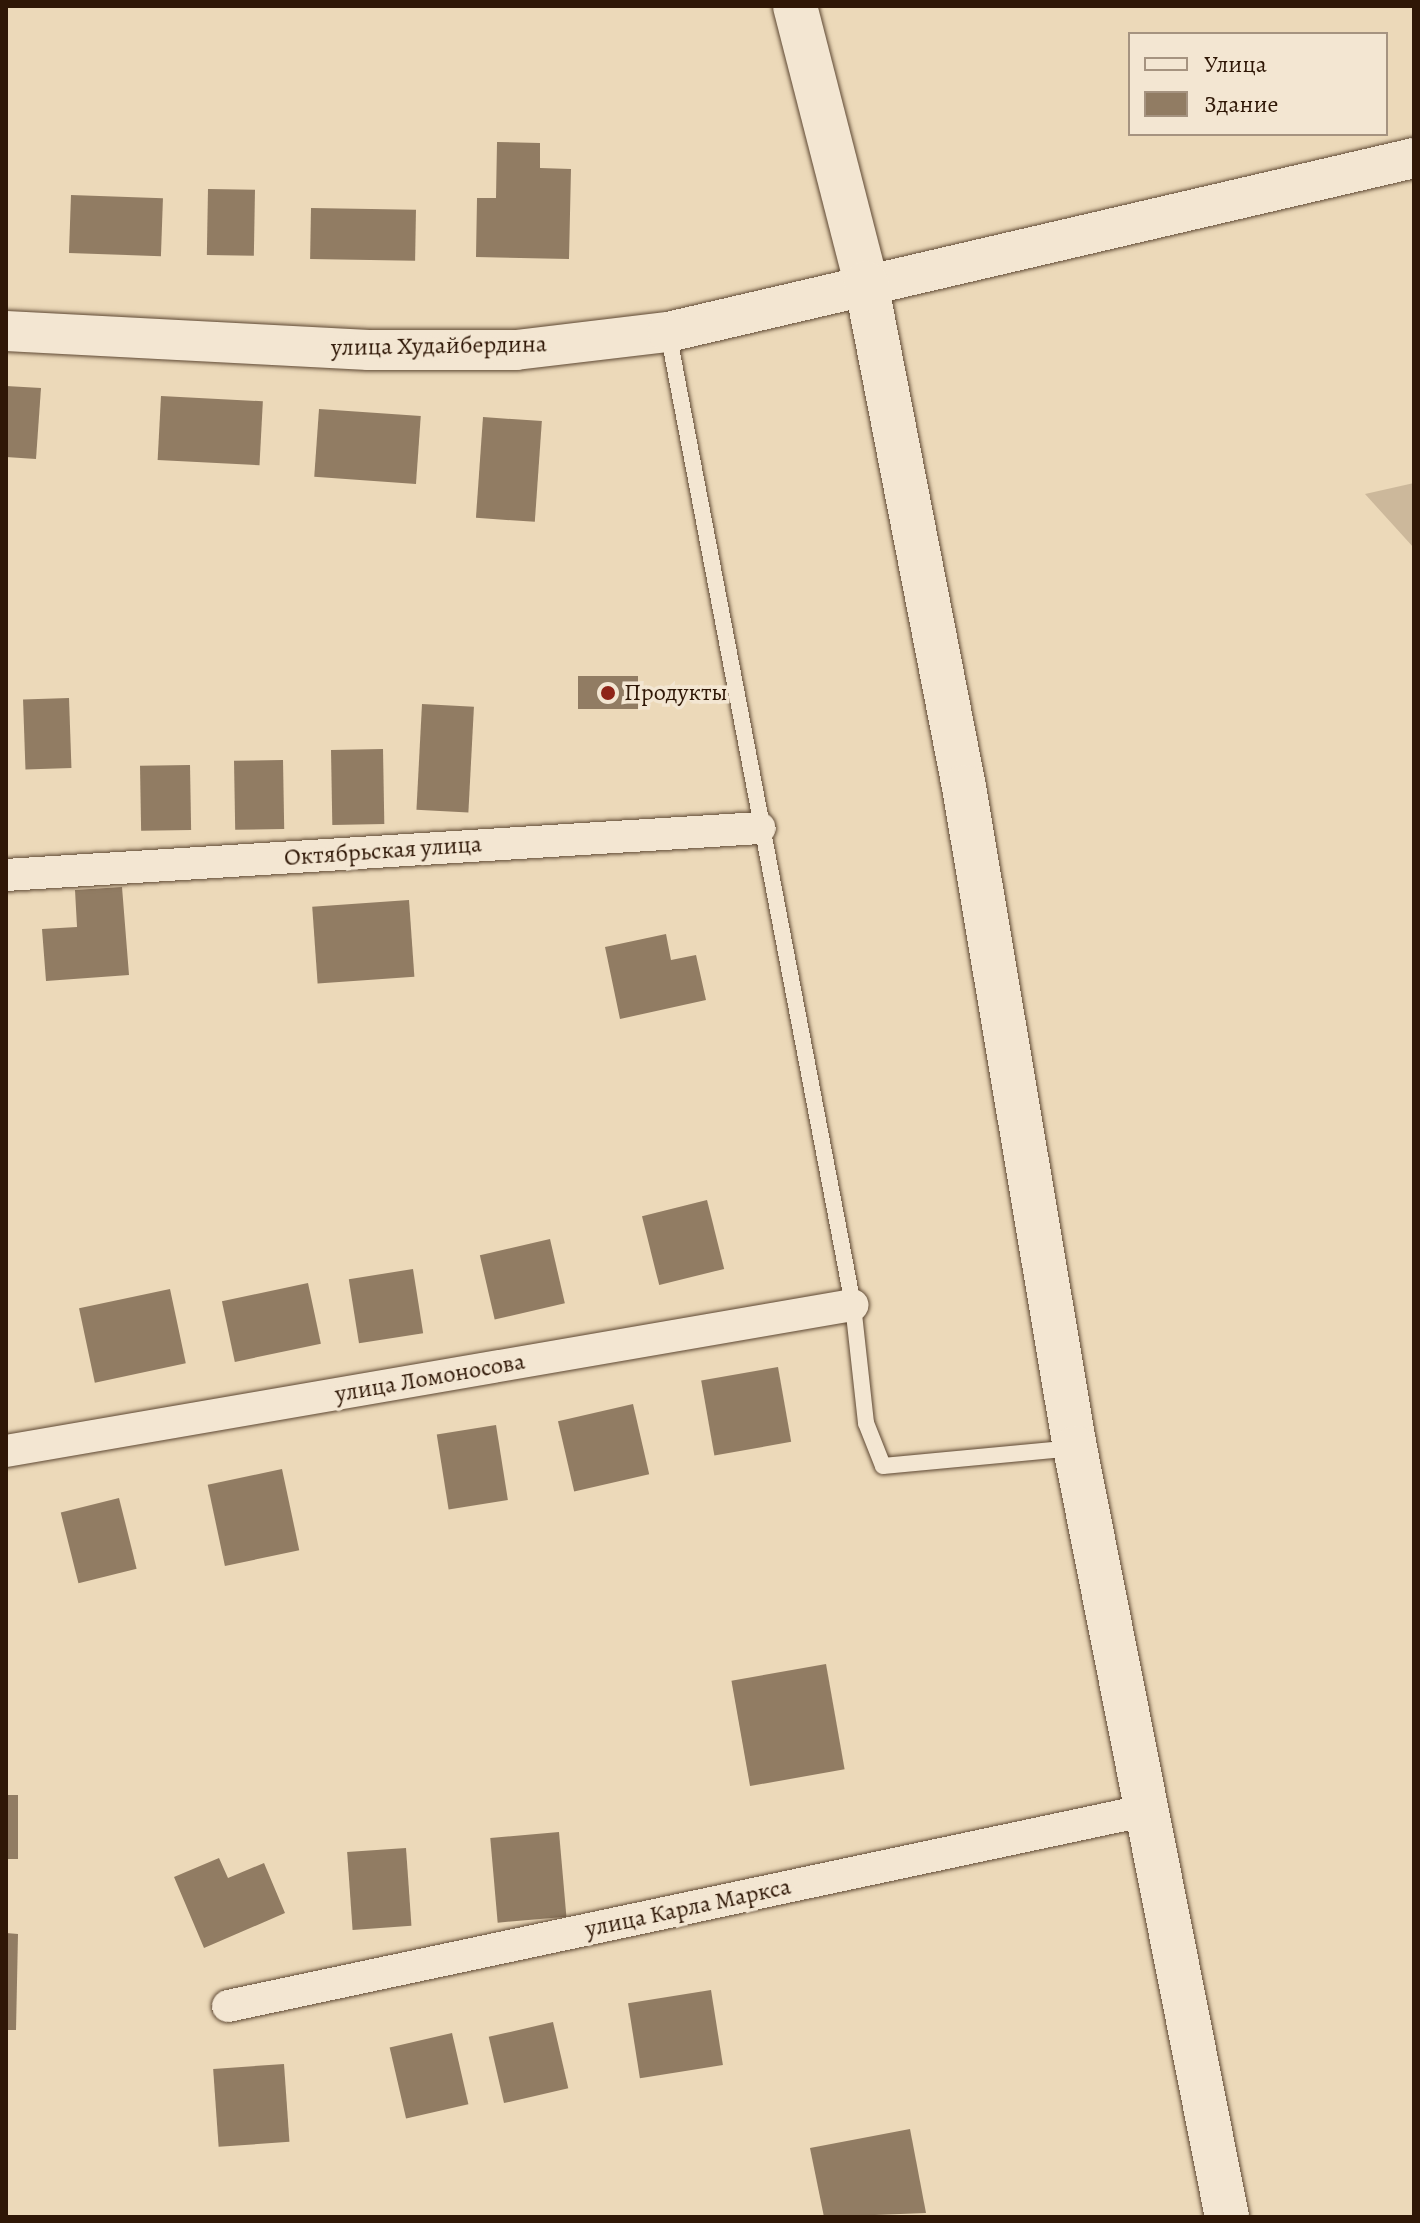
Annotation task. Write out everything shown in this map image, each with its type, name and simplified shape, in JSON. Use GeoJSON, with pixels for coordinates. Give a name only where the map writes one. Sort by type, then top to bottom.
{"type":"FeatureCollection","features":[{"type":"Feature","properties":{"kind":"main road"},"geometry":{"type":"LineString","coordinates":[[795,6],[866,283],[964,787],[1075,1448],[1227,2217]]}},
{"type":"Feature","properties":{"kind":"street","name":"улица Худайбердина"},"geometry":{"type":"LineString","coordinates":[[6,331],[369,350],[486,350],[668,332],[866,283],[1414,158]]}},
{"type":"Feature","properties":{"kind":"street","name":"Октябрьская улица"},"geometry":{"type":"LineString","coordinates":[[6,875],[760,828]]}},
{"type":"Feature","properties":{"kind":"street","name":"улица Ломоносова"},"geometry":{"type":"LineString","coordinates":[[6,1451],[853,1305]]}},
{"type":"Feature","properties":{"kind":"street","name":"улица Карла Маркса"},"geometry":{"type":"LineString","coordinates":[[228,2006],[1148,1810]]}},
{"type":"Feature","properties":{"kind":"lane"},"geometry":{"type":"LineString","coordinates":[[668,332],[853,1305],[866,1423],[883,1466],[1075,1448]]}},
{"type":"Feature","properties":{"kind":"shaded area"},"geometry":{"type":"Polygon","coordinates":[[[1414,483],[1414,548],[1365,494],[1414,483]]]}},
{"type":"Feature","properties":{"kind":"building"},"geometry":{"type":"Polygon","coordinates":[[[497,142],[540,143],[540,168],[571,169],[569,259],[476,257],[477,198],[496,198],[497,142]]]}},
{"type":"Feature","properties":{"kind":"building"},"geometry":{"type":"Polygon","coordinates":[[[208,189],[255,190],[254,256],[207,255],[208,189]]]}},
{"type":"Feature","properties":{"kind":"building"},"geometry":{"type":"Polygon","coordinates":[[[71,195],[163,198],[161,256],[69,253],[71,195]]]}},
{"type":"Feature","properties":{"kind":"building"},"geometry":{"type":"Polygon","coordinates":[[[311,208],[416,210],[415,261],[310,259],[311,208]]]}},
{"type":"Feature","properties":{"kind":"building"},"geometry":{"type":"Polygon","coordinates":[[[6,386],[41,388],[36,459],[6,457],[6,386]]]}},
{"type":"Feature","properties":{"kind":"building"},"geometry":{"type":"Polygon","coordinates":[[[161,396],[263,401],[260,465],[158,460],[161,396]]]}},
{"type":"Feature","properties":{"kind":"building"},"geometry":{"type":"Polygon","coordinates":[[[319,409],[421,416],[416,484],[314,477],[319,409]]]}},
{"type":"Feature","properties":{"kind":"building"},"geometry":{"type":"Polygon","coordinates":[[[483,417],[542,421],[535,522],[476,518],[483,417]]]}},
{"type":"Feature","properties":{"kind":"building","name":"Продукты"},"geometry":{"type":"Polygon","coordinates":[[[578,676],[638,676],[638,709],[578,709],[578,676]]]}},
{"type":"Feature","properties":{"kind":"building"},"geometry":{"type":"Polygon","coordinates":[[[69,698],[71,768],[25,770],[23,700],[69,698]]]}},
{"type":"Feature","properties":{"kind":"building"},"geometry":{"type":"Polygon","coordinates":[[[422,704],[474,707],[468,813],[416,810],[422,704]]]}},
{"type":"Feature","properties":{"kind":"building"},"geometry":{"type":"Polygon","coordinates":[[[383,749],[384,824],[332,825],[331,750],[383,749]]]}},
{"type":"Feature","properties":{"kind":"building"},"geometry":{"type":"Polygon","coordinates":[[[283,760],[284,829],[235,830],[234,761],[283,760]]]}},
{"type":"Feature","properties":{"kind":"building"},"geometry":{"type":"Polygon","coordinates":[[[190,765],[191,830],[141,831],[140,766],[190,765]]]}},
{"type":"Feature","properties":{"kind":"building"},"geometry":{"type":"Polygon","coordinates":[[[122,887],[129,975],[46,981],[42,929],[77,927],[75,890],[122,887]]]}},
{"type":"Feature","properties":{"kind":"building"},"geometry":{"type":"Polygon","coordinates":[[[409,900],[414,977],[318,984],[312,907],[409,900]]]}},
{"type":"Feature","properties":{"kind":"building"},"geometry":{"type":"Polygon","coordinates":[[[666,934],[671,960],[696,955],[706,1000],[620,1019],[605,947],[666,934]]]}},
{"type":"Feature","properties":{"kind":"building"},"geometry":{"type":"Polygon","coordinates":[[[707,1200],[724,1269],[659,1285],[642,1216],[707,1200]]]}},
{"type":"Feature","properties":{"kind":"building"},"geometry":{"type":"Polygon","coordinates":[[[550,1239],[565,1303],[495,1320],[480,1255],[550,1239]]]}},
{"type":"Feature","properties":{"kind":"building"},"geometry":{"type":"Polygon","coordinates":[[[413,1269],[423,1333],[359,1343],[349,1279],[413,1269]]]}},
{"type":"Feature","properties":{"kind":"building"},"geometry":{"type":"Polygon","coordinates":[[[308,1283],[321,1344],[235,1362],[222,1301],[308,1283]]]}},
{"type":"Feature","properties":{"kind":"building"},"geometry":{"type":"Polygon","coordinates":[[[170,1289],[186,1363],[95,1383],[79,1308],[170,1289]]]}},
{"type":"Feature","properties":{"kind":"building"},"geometry":{"type":"Polygon","coordinates":[[[778,1367],[791,1442],[714,1455],[701,1381],[778,1367]]]}},
{"type":"Feature","properties":{"kind":"building"},"geometry":{"type":"Polygon","coordinates":[[[633,1404],[649,1474],[574,1491],[558,1421],[633,1404]]]}},
{"type":"Feature","properties":{"kind":"building"},"geometry":{"type":"Polygon","coordinates":[[[496,1425],[508,1500],[449,1509],[437,1434],[496,1425]]]}},
{"type":"Feature","properties":{"kind":"building"},"geometry":{"type":"Polygon","coordinates":[[[282,1469],[299,1550],[225,1566],[208,1485],[282,1469]]]}},
{"type":"Feature","properties":{"kind":"building"},"geometry":{"type":"Polygon","coordinates":[[[119,1498],[137,1569],[78,1583],[61,1513],[119,1498]]]}},
{"type":"Feature","properties":{"kind":"building"},"geometry":{"type":"Polygon","coordinates":[[[826,1664],[845,1769],[750,1786],[731,1681],[826,1664]]]}},
{"type":"Feature","properties":{"kind":"building"},"geometry":{"type":"Polygon","coordinates":[[[6,1795],[18,1795],[18,1859],[6,1859],[6,1795]]]}},
{"type":"Feature","properties":{"kind":"building"},"geometry":{"type":"Polygon","coordinates":[[[559,1832],[566,1917],[498,1923],[490,1838],[559,1832]]]}},
{"type":"Feature","properties":{"kind":"building"},"geometry":{"type":"Polygon","coordinates":[[[406,1848],[411,1926],[353,1930],[347,1852],[406,1848]]]}},
{"type":"Feature","properties":{"kind":"building"},"geometry":{"type":"Polygon","coordinates":[[[219,1858],[228,1878],[264,1863],[285,1913],[204,1948],[174,1877],[219,1858]]]}},
{"type":"Feature","properties":{"kind":"building"},"geometry":{"type":"Polygon","coordinates":[[[6,1933],[18,1934],[16,2030],[6,2030],[6,1933]]]}},
{"type":"Feature","properties":{"kind":"building"},"geometry":{"type":"Polygon","coordinates":[[[711,1990],[723,2065],[640,2078],[628,2003],[711,1990]]]}},
{"type":"Feature","properties":{"kind":"building"},"geometry":{"type":"Polygon","coordinates":[[[553,2022],[568,2088],[504,2103],[489,2037],[553,2022]]]}},
{"type":"Feature","properties":{"kind":"building"},"geometry":{"type":"Polygon","coordinates":[[[452,2033],[468,2104],[406,2119],[390,2047],[452,2033]]]}},
{"type":"Feature","properties":{"kind":"building"},"geometry":{"type":"Polygon","coordinates":[[[284,2064],[289,2142],[219,2147],[213,2069],[284,2064]]]}},
{"type":"Feature","properties":{"kind":"building"},"geometry":{"type":"Polygon","coordinates":[[[910,2129],[926,2213],[824,2217],[810,2148],[910,2129]]]}},
{"type":"Feature","properties":{"kind":"place","name":"Продукты"},"geometry":{"type":"Point","coordinates":[608,693]}}]}
